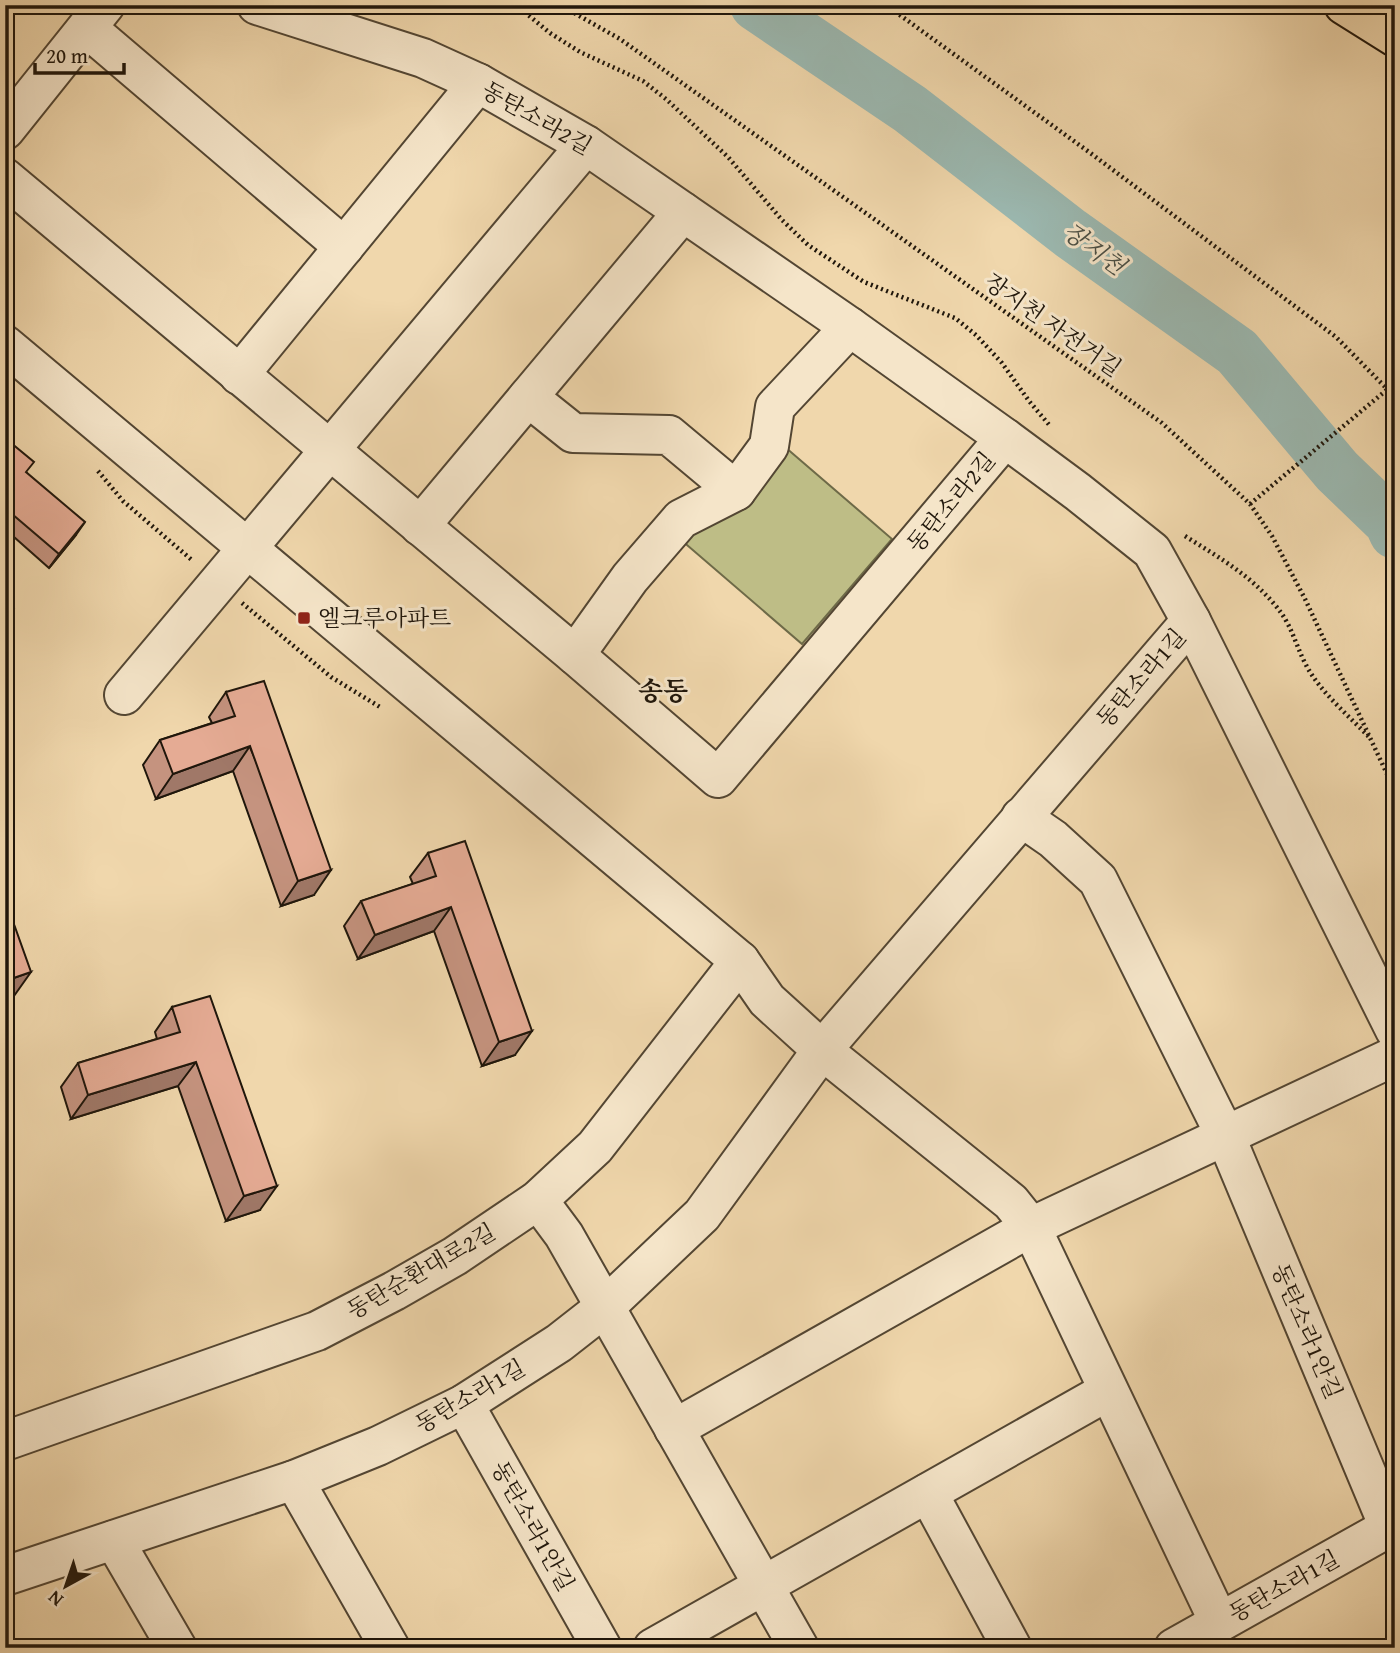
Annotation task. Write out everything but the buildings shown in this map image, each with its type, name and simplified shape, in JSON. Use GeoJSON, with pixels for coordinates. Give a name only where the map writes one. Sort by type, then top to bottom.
{"type":"FeatureCollection","features":[{"type":"Feature","properties":{"kind":"main road"},"geometry":{"type":"LineString","coordinates":[[1344,5],[1395,37]]}},
{"type":"Feature","properties":{"kind":"street","name":"동탄소라2길"},"geometry":{"type":"LineString","coordinates":[[5,178],[718,778],[1004,438],[850,327],[586,145],[478,83],[423,58],[257,5]]}},
{"type":"Feature","properties":{"kind":"street"},"geometry":{"type":"LineString","coordinates":[[5,130],[96,16],[344,247]]}},
{"type":"Feature","properties":{"kind":"street"},"geometry":{"type":"LineString","coordinates":[[239,375],[478,83]]}},
{"type":"Feature","properties":{"kind":"street"},"geometry":{"type":"LineString","coordinates":[[124,695],[586,145]]}},
{"type":"Feature","properties":{"kind":"street"},"geometry":{"type":"LineString","coordinates":[[420,526],[683,212]]}},
{"type":"Feature","properties":{"kind":"street"},"geometry":{"type":"LineString","coordinates":[[575,655],[630,578],[681,519],[736,491],[769,446],[775,407],[850,327]]}},
{"type":"Feature","properties":{"kind":"street"},"geometry":{"type":"LineString","coordinates":[[5,345],[740,961],[766,1000],[822,1050],[1011,1202],[1031,1227],[1219,1622]]}},
{"type":"Feature","properties":{"kind":"street"},"geometry":{"type":"LineString","coordinates":[[528,397],[573,433],[668,435],[736,491]]}},
{"type":"Feature","properties":{"kind":"street"},"geometry":{"type":"LineString","coordinates":[[1004,438],[1152,551],[1191,621]]}},
{"type":"Feature","properties":{"kind":"street","name":"동탄소라1길"},"geometry":{"type":"LineString","coordinates":[[5,1576],[294,1480],[378,1446],[464,1404],[559,1343],[605,1307],[702,1214],[822,1050],[1191,621],[1395,1030]]}},
{"type":"Feature","properties":{"kind":"street","name":"동탄소라1안길"},"geometry":{"type":"LineString","coordinates":[[1021,817],[1052,839],[1098,880],[1225,1135],[1392,1525]]}},
{"type":"Feature","properties":{"kind":"street","name":"동탄순환대로2길"},"geometry":{"type":"LineString","coordinates":[[5,1441],[317,1331],[455,1256],[538,1200],[595,1147],[740,961]]}},
{"type":"Feature","properties":{"kind":"street"},"geometry":{"type":"LineString","coordinates":[[674,1429],[1031,1227],[1395,1056]]}},
{"type":"Feature","properties":{"kind":"street"},"geometry":{"type":"LineString","coordinates":[[538,1200],[564,1235],[799,1648]]}},
{"type":"Feature","properties":{"kind":"street"},"geometry":{"type":"LineString","coordinates":[[653,1648],[1108,1391]]}},
{"type":"Feature","properties":{"kind":"street","name":"동탄소라1안길"},"geometry":{"type":"LineString","coordinates":[[464,1404],[602,1648]]}},
{"type":"Feature","properties":{"kind":"street"},"geometry":{"type":"LineString","coordinates":[[294,1480],[390,1648]]}},
{"type":"Feature","properties":{"kind":"street"},"geometry":{"type":"LineString","coordinates":[[928,1493],[1012,1648]]}},
{"type":"Feature","properties":{"kind":"street","name":"동탄소라1길"},"geometry":{"type":"LineString","coordinates":[[1174,1648],[1392,1525]]}},
{"type":"Feature","properties":{"kind":"street"},"geometry":{"type":"LineString","coordinates":[[114,1540],[177,1648]]}},
{"type":"Feature","properties":{"kind":"path"},"geometry":{"type":"LineString","coordinates":[[516,5],[550,33],[580,52],[643,81],[666,99],[728,157],[782,220],[808,244],[864,282],[955,318],[1002,362],[1029,401],[1059,434]]}},
{"type":"Feature","properties":{"kind":"path","name":"장지천 자전거길"},"geometry":{"type":"LineString","coordinates":[[560,5],[620,39],[1162,423],[1250,504],[1272,536],[1305,599],[1395,791]]}},
{"type":"Feature","properties":{"kind":"path"},"geometry":{"type":"LineString","coordinates":[[886,5],[1336,337],[1395,397]]}},
{"type":"Feature","properties":{"kind":"path"},"geometry":{"type":"LineString","coordinates":[[1250,504],[1389,388]]}},
{"type":"Feature","properties":{"kind":"path"},"geometry":{"type":"LineString","coordinates":[[1181,534],[1245,574],[1276,606],[1293,631],[1306,664],[1331,698],[1372,740]]}},
{"type":"Feature","properties":{"kind":"shaded area"},"geometry":{"type":"Polygon","coordinates":[[[785,447],[892,539],[802,644],[680,539],[785,447]]]}},
{"type":"Feature","properties":{"kind":"waterway","name":"장지천"},"geometry":{"type":"LineString","coordinates":[[756,5],[910,109],[1070,233],[1237,352],[1337,471],[1390,522],[1395,533]]}},
{"type":"Feature","properties":{"kind":"place","name":"엘크루아파트"},"geometry":{"type":"Point","coordinates":[304,618]}},
{"type":"Feature","properties":{"kind":"district","name":"송동"},"geometry":{"type":"Point","coordinates":[663,691]}}]}
